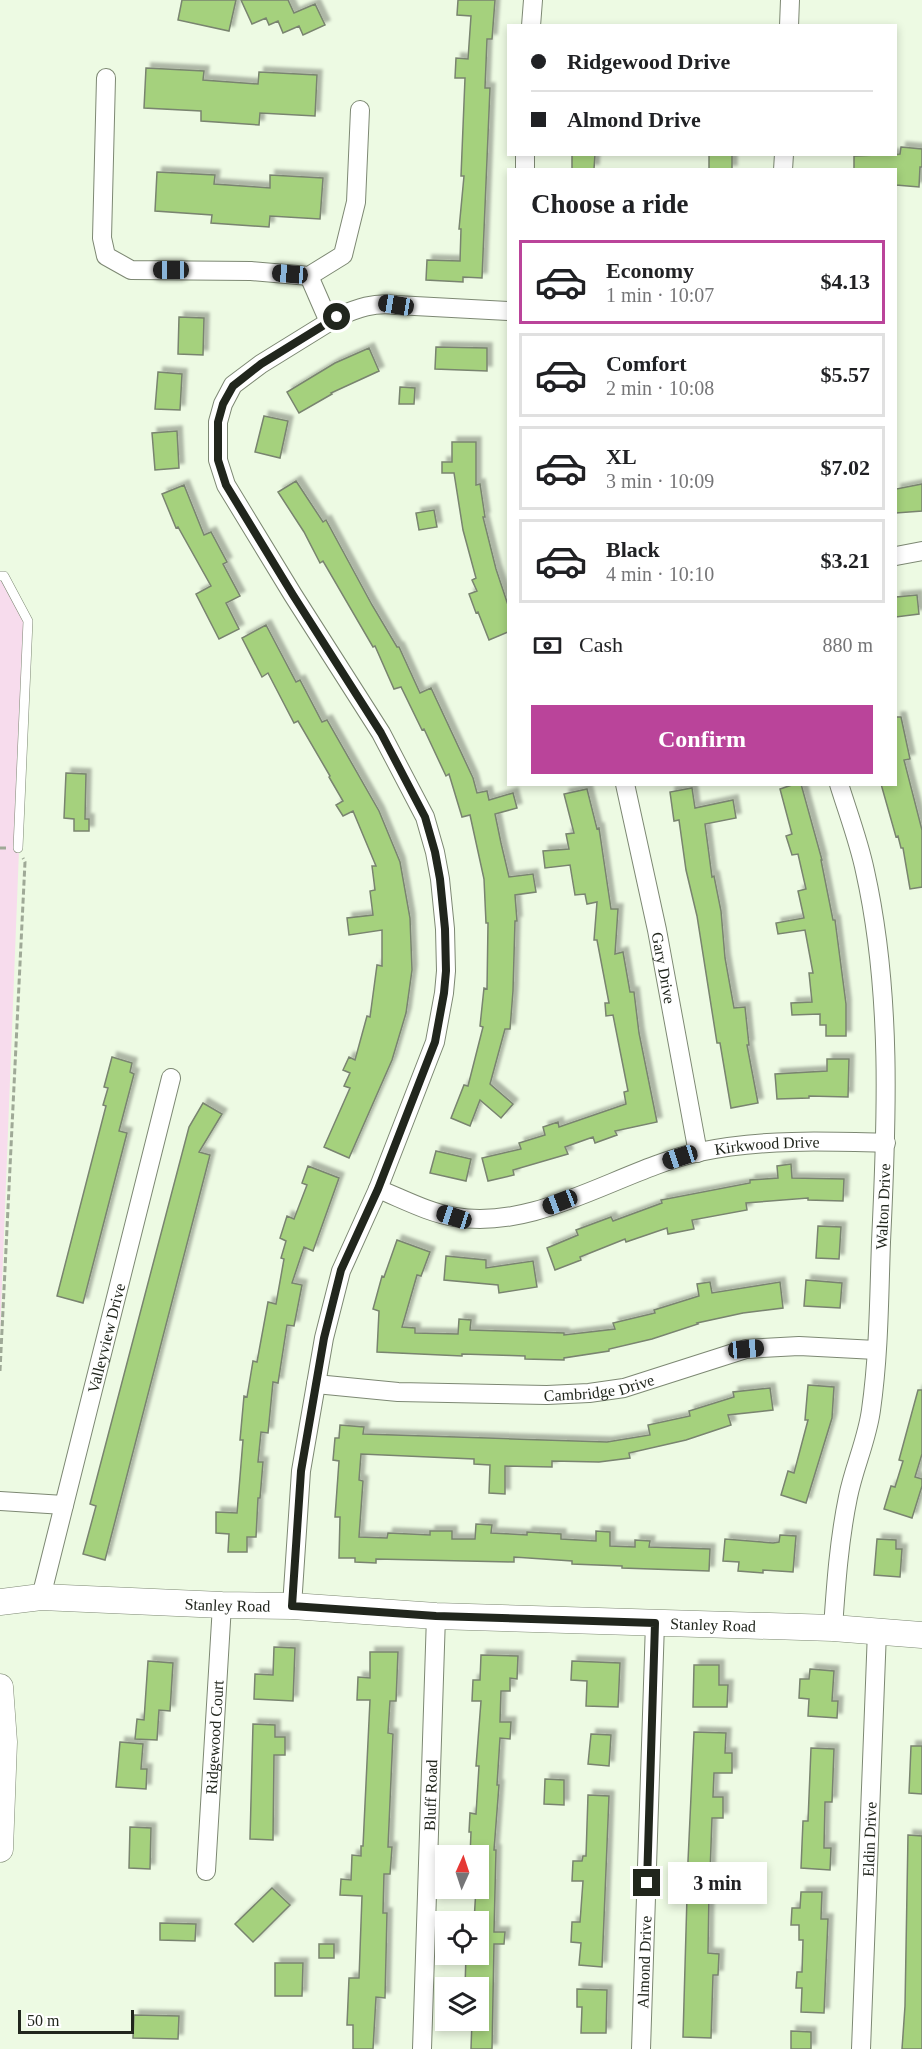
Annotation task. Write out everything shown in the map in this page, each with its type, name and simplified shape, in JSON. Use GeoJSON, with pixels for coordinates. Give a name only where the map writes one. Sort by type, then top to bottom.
{"type":"FeatureCollection","features":[{"type":"Feature","properties":{"kind":"street"},"geometry":{"type":"LineString","coordinates":[[531,24],[532,0]]}},
{"type":"Feature","properties":{"kind":"street"},"geometry":{"type":"LineString","coordinates":[[789,24],[790,0]]}},
{"type":"Feature","properties":{"kind":"street"},"geometry":{"type":"LineString","coordinates":[[106,78],[102,238],[106,256],[130,270],[251,271],[309,276],[343,255],[356,202],[360,110]]}},
{"type":"Feature","properties":{"kind":"street"},"geometry":{"type":"LineString","coordinates":[[309,276],[329,322]]}},
{"type":"Feature","properties":{"kind":"street"},"geometry":{"type":"LineString","coordinates":[[292,1606],[301,1471],[324,1338],[341,1270],[378,1189],[435,1042],[444,993],[445,929],[435,852],[425,817],[381,733],[226,485],[218,460],[218,422],[223,404],[233,386],[261,364],[351,311],[379,302],[396,305],[507,311]]}},
{"type":"Feature","properties":{"kind":"street"},"geometry":{"type":"LineString","coordinates":[[897,556],[922,551]]}},
{"type":"Feature","properties":{"kind":"street","name":"Gary Drive"},"geometry":{"type":"LineString","coordinates":[[625,786],[657,930],[698,1153]]}},
{"type":"Feature","properties":{"kind":"street","name":"Walton Drive"},"geometry":{"type":"LineString","coordinates":[[833,1628],[838,1556],[848,1496],[865,1443],[871,1409],[886,1143],[884,1019],[879,959],[865,871],[840,786]]}},
{"type":"Feature","properties":{"kind":"street","name":"Valleyview Drive"},"geometry":{"type":"LineString","coordinates":[[41,1597],[171,1078]]}},
{"type":"Feature","properties":{"kind":"street","name":"Kirkwood Drive"},"geometry":{"type":"LineString","coordinates":[[378,1189],[454,1217],[493,1220],[538,1211],[649,1168],[698,1153],[763,1143],[806,1140],[886,1143]]}},
{"type":"Feature","properties":{"kind":"street","name":"Cambridge Drive"},"geometry":{"type":"LineString","coordinates":[[316,1384],[398,1392],[514,1395],[590,1393],[624,1388],[746,1349],[800,1346],[876,1350]]}},
{"type":"Feature","properties":{"kind":"street"},"geometry":{"type":"LineString","coordinates":[[0,1501],[64,1505]]}},
{"type":"Feature","properties":{"kind":"street","name":"Stanley Road"},"geometry":{"type":"LineString","coordinates":[[0,1602],[41,1597],[292,1606],[436,1616],[833,1628],[922,1635]]}},
{"type":"Feature","properties":{"kind":"street","name":"Ridgewood Court"},"geometry":{"type":"LineString","coordinates":[[206,1871],[222,1605]]}},
{"type":"Feature","properties":{"kind":"street","name":"Bluff Road"},"geometry":{"type":"LineString","coordinates":[[422,2049],[436,1616]]}},
{"type":"Feature","properties":{"kind":"street","name":"Almond Drive"},"geometry":{"type":"LineString","coordinates":[[641,2049],[655,1623]]}},
{"type":"Feature","properties":{"kind":"street","name":"Eldin Drive"},"geometry":{"type":"LineString","coordinates":[[861,2049],[877,1630]]}},
{"type":"Feature","properties":{"kind":"street"},"geometry":{"type":"LineString","coordinates":[[0,1687],[2,1742],[0,1849]]}},
{"type":"Feature","properties":{"kind":"lane"},"geometry":{"type":"LineString","coordinates":[[0,576],[4,576],[28,621],[18,848]]}},
{"type":"Feature","properties":{"kind":"path"},"geometry":{"type":"LineString","coordinates":[[0,848],[18,848],[25,862],[0,1371]]}},
{"type":"Feature","properties":{"kind":"shaded area"},"geometry":{"type":"Polygon","coordinates":[[[0,576],[28,621],[0,1335],[0,576]]]}},
{"type":"Feature","properties":{"kind":"building"},"geometry":{"type":"Polygon","coordinates":[[[182,0],[236,0],[229,31],[178,20],[182,0]]]}},
{"type":"Feature","properties":{"kind":"building"},"geometry":{"type":"Polygon","coordinates":[[[241,0],[288,0],[294,13],[315,4],[325,25],[303,35],[299,26],[283,33],[278,21],[269,25],[266,18],[252,24],[241,0]]]}},
{"type":"Feature","properties":{"kind":"building"},"geometry":{"type":"Polygon","coordinates":[[[458,0],[495,0],[492,39],[487,39],[485,88],[490,88],[482,278],[463,277],[463,282],[426,280],[427,260],[460,261],[461,229],[459,229],[464,176],[461,176],[465,78],[455,78],[456,58],[468,59],[471,16],[457,15],[458,0]]]}},
{"type":"Feature","properties":{"kind":"building"},"geometry":{"type":"Polygon","coordinates":[[[146,68],[204,71],[203,80],[258,84],[259,72],[317,75],[315,116],[260,113],[259,125],[201,121],[201,111],[144,108],[146,68]]]}},
{"type":"Feature","properties":{"kind":"building"},"geometry":{"type":"Polygon","coordinates":[[[901,147],[922,149],[919,187],[897,185],[897,168],[854,168],[854,156],[897,156],[900,154],[901,147]]]}},
{"type":"Feature","properties":{"kind":"building"},"geometry":{"type":"Polygon","coordinates":[[[572,156],[595,156],[594,168],[572,168],[572,156]]]}},
{"type":"Feature","properties":{"kind":"building"},"geometry":{"type":"Polygon","coordinates":[[[709,156],[732,156],[732,168],[709,168],[709,156]]]}},
{"type":"Feature","properties":{"kind":"building"},"geometry":{"type":"Polygon","coordinates":[[[157,172],[215,175],[214,184],[270,188],[270,175],[323,178],[320,219],[270,216],[269,227],[211,223],[212,215],[155,211],[157,172]]]}},
{"type":"Feature","properties":{"kind":"building"},"geometry":{"type":"Polygon","coordinates":[[[179,317],[204,318],[203,355],[178,354],[179,317]]]}},
{"type":"Feature","properties":{"kind":"building"},"geometry":{"type":"Polygon","coordinates":[[[436,347],[487,348],[487,371],[435,369],[436,347]]]}},
{"type":"Feature","properties":{"kind":"building"},"geometry":{"type":"Polygon","coordinates":[[[369,348],[379,371],[331,393],[299,413],[287,392],[335,363],[369,348]]]}},
{"type":"Feature","properties":{"kind":"building"},"geometry":{"type":"Polygon","coordinates":[[[158,372],[182,374],[180,410],[155,409],[158,372]]]}},
{"type":"Feature","properties":{"kind":"building"},"geometry":{"type":"Polygon","coordinates":[[[400,387],[415,388],[414,404],[399,404],[400,387]]]}},
{"type":"Feature","properties":{"kind":"building"},"geometry":{"type":"Polygon","coordinates":[[[264,416],[288,421],[280,458],[255,452],[264,416]]]}},
{"type":"Feature","properties":{"kind":"building"},"geometry":{"type":"Polygon","coordinates":[[[177,431],[179,468],[155,470],[152,433],[177,431]]]}},
{"type":"Feature","properties":{"kind":"building"},"geometry":{"type":"Polygon","coordinates":[[[452,442],[476,442],[476,485],[480,484],[485,517],[483,517],[507,602],[507,632],[489,640],[469,594],[477,591],[472,580],[476,578],[463,530],[454,473],[442,473],[442,462],[452,462],[452,442]]]}},
{"type":"Feature","properties":{"kind":"building"},"geometry":{"type":"Polygon","coordinates":[[[296,481],[323,522],[326,520],[372,605],[399,647],[420,693],[431,688],[473,778],[477,793],[487,791],[489,800],[513,793],[517,808],[495,814],[501,843],[509,877],[533,874],[536,892],[515,895],[517,921],[515,921],[510,1029],[505,1029],[490,1084],[513,1104],[501,1118],[480,1100],[470,1126],[451,1118],[464,1085],[468,1086],[483,1027],[480,1026],[484,988],[487,989],[488,923],[486,923],[484,879],[470,815],[462,817],[449,774],[446,776],[401,687],[394,689],[375,646],[373,647],[323,561],[320,563],[304,532],[278,492],[296,481]]]}},
{"type":"Feature","properties":{"kind":"building"},"geometry":{"type":"Polygon","coordinates":[[[922,484],[922,511],[897,513],[897,489],[922,484]]]}},
{"type":"Feature","properties":{"kind":"building"},"geometry":{"type":"Polygon","coordinates":[[[184,485],[204,535],[211,532],[227,562],[223,564],[240,596],[226,603],[239,629],[219,639],[196,594],[211,586],[178,527],[176,528],[162,494],[184,485]]]}},
{"type":"Feature","properties":{"kind":"building"},"geometry":{"type":"Polygon","coordinates":[[[434,510],[437,527],[419,530],[416,513],[434,510]]]}},
{"type":"Feature","properties":{"kind":"building"},"geometry":{"type":"Polygon","coordinates":[[[917,595],[919,614],[897,617],[897,597],[917,595]]]}},
{"type":"Feature","properties":{"kind":"building"},"geometry":{"type":"Polygon","coordinates":[[[266,625],[296,682],[300,680],[322,722],[327,720],[379,811],[400,862],[410,918],[412,970],[406,1013],[392,1060],[349,1158],[324,1147],[350,1088],[344,1086],[350,1073],[343,1070],[349,1057],[355,1060],[367,1016],[370,1017],[377,965],[382,966],[382,930],[349,935],[347,918],[373,915],[370,891],[375,890],[372,866],[376,866],[353,811],[343,816],[336,805],[343,801],[330,776],[298,721],[294,723],[268,673],[262,677],[242,638],[266,625]]]}},
{"type":"Feature","properties":{"kind":"building"},"geometry":{"type":"Polygon","coordinates":[[[897,717],[901,717],[910,759],[904,760],[922,830],[922,887],[910,889],[903,848],[901,848],[898,836],[896,837],[882,786],[897,786],[897,717]]]}},
{"type":"Feature","properties":{"kind":"building"},"geometry":{"type":"Polygon","coordinates":[[[66,773],[86,774],[85,819],[89,819],[89,831],[74,831],[74,819],[64,818],[66,773]]]}},
{"type":"Feature","properties":{"kind":"building"},"geometry":{"type":"Polygon","coordinates":[[[802,786],[822,860],[833,920],[835,920],[846,1004],[846,1036],[826,1036],[826,1025],[820,1025],[820,1014],[792,1015],[791,1003],[812,1002],[809,973],[813,973],[805,930],[778,934],[776,923],[804,918],[798,891],[806,889],[798,854],[792,855],[786,836],[792,834],[780,789],[802,786]]]}},
{"type":"Feature","properties":{"kind":"building"},"geometry":{"type":"Polygon","coordinates":[[[692,788],[695,808],[733,800],[736,818],[705,824],[712,877],[714,876],[721,911],[725,958],[734,1008],[745,1007],[749,1045],[747,1045],[758,1103],[731,1108],[720,1043],[717,1043],[679,820],[674,821],[670,792],[692,788]]]}},
{"type":"Feature","properties":{"kind":"building"},"geometry":{"type":"Polygon","coordinates":[[[587,789],[597,829],[599,828],[611,909],[618,909],[615,954],[623,952],[630,992],[634,992],[639,1033],[657,1122],[615,1131],[617,1135],[595,1143],[593,1137],[565,1147],[568,1154],[513,1170],[514,1175],[488,1181],[482,1158],[521,1149],[519,1143],[545,1135],[543,1127],[558,1122],[559,1127],[626,1104],[624,1092],[628,1091],[613,1015],[606,1016],[605,1003],[609,1003],[597,940],[594,940],[597,902],[587,904],[585,894],[575,895],[570,865],[545,868],[543,851],[569,849],[566,834],[574,833],[564,794],[587,789]]]}},
{"type":"Feature","properties":{"kind":"building"},"geometry":{"type":"Polygon","coordinates":[[[112,1057],[132,1063],[130,1072],[134,1074],[119,1131],[127,1133],[83,1303],[57,1296],[106,1106],[103,1105],[108,1088],[104,1087],[112,1057]]]}},
{"type":"Feature","properties":{"kind":"building"},"geometry":{"type":"Polygon","coordinates":[[[827,1059],[849,1059],[848,1097],[809,1096],[809,1098],[777,1099],[775,1074],[827,1071],[827,1059]]]}},
{"type":"Feature","properties":{"kind":"building"},"geometry":{"type":"Polygon","coordinates":[[[203,1103],[222,1114],[199,1152],[210,1155],[105,1560],[83,1554],[96,1506],[90,1504],[189,1127],[203,1103]]]}},
{"type":"Feature","properties":{"kind":"building"},"geometry":{"type":"Polygon","coordinates":[[[436,1151],[471,1159],[466,1181],[430,1173],[436,1151]]]}},
{"type":"Feature","properties":{"kind":"building"},"geometry":{"type":"Polygon","coordinates":[[[791,1164],[792,1178],[844,1179],[843,1201],[808,1200],[808,1198],[746,1203],[747,1210],[692,1220],[694,1229],[668,1234],[667,1228],[626,1242],[625,1239],[555,1270],[547,1248],[578,1235],[576,1230],[611,1217],[613,1221],[662,1203],[661,1200],[750,1183],[750,1180],[778,1178],[777,1166],[791,1164]]]}},
{"type":"Feature","properties":{"kind":"building"},"geometry":{"type":"Polygon","coordinates":[[[308,1166],[339,1178],[313,1251],[304,1247],[292,1283],[302,1285],[294,1326],[287,1325],[278,1383],[273,1382],[268,1433],[261,1432],[258,1462],[263,1462],[256,1537],[247,1537],[247,1552],[228,1552],[229,1534],[216,1533],[216,1512],[237,1513],[244,1396],[247,1397],[253,1361],[257,1362],[268,1302],[276,1304],[284,1259],[281,1258],[286,1241],[280,1238],[287,1216],[294,1219],[307,1185],[302,1183],[308,1166]]]}},
{"type":"Feature","properties":{"kind":"building"},"geometry":{"type":"Polygon","coordinates":[[[818,1226],[841,1227],[839,1259],[816,1258],[818,1226]]]}},
{"type":"Feature","properties":{"kind":"building"},"geometry":{"type":"Polygon","coordinates":[[[397,1240],[430,1252],[421,1276],[417,1275],[402,1327],[415,1328],[415,1333],[458,1334],[459,1319],[471,1320],[470,1330],[564,1333],[564,1335],[615,1329],[613,1323],[655,1313],[654,1310],[699,1296],[697,1284],[710,1282],[712,1293],[780,1282],[783,1308],[743,1313],[697,1323],[652,1339],[609,1349],[609,1351],[564,1358],[564,1360],[525,1359],[525,1356],[377,1352],[379,1311],[373,1309],[382,1276],[384,1277],[397,1240]]]}},
{"type":"Feature","properties":{"kind":"building"},"geometry":{"type":"Polygon","coordinates":[[[446,1256],[486,1260],[486,1268],[533,1261],[537,1287],[499,1293],[498,1285],[444,1280],[446,1256]]]}},
{"type":"Feature","properties":{"kind":"building"},"geometry":{"type":"Polygon","coordinates":[[[806,1280],[842,1283],[840,1308],[804,1306],[806,1280]]]}},
{"type":"Feature","properties":{"kind":"building"},"geometry":{"type":"Polygon","coordinates":[[[808,1385],[834,1387],[832,1418],[806,1503],[781,1495],[788,1471],[794,1473],[808,1420],[805,1420],[808,1385]]]}},
{"type":"Feature","properties":{"kind":"building"},"geometry":{"type":"Polygon","coordinates":[[[770,1388],[773,1410],[728,1415],[731,1425],[686,1440],[629,1453],[630,1458],[599,1462],[552,1461],[552,1467],[505,1466],[505,1494],[489,1493],[490,1465],[474,1464],[474,1459],[361,1454],[359,1480],[363,1481],[359,1537],[387,1538],[388,1533],[430,1535],[430,1531],[452,1531],[452,1539],[475,1539],[476,1524],[492,1525],[491,1533],[561,1534],[561,1539],[596,1541],[596,1531],[610,1532],[610,1546],[635,1547],[635,1540],[650,1541],[649,1547],[710,1549],[709,1571],[622,1568],[622,1566],[572,1564],[572,1561],[514,1557],[514,1562],[376,1559],[376,1563],[355,1562],[355,1558],[339,1558],[340,1517],[335,1517],[339,1461],[333,1460],[335,1438],[339,1438],[340,1425],[364,1427],[363,1434],[607,1442],[650,1435],[648,1425],[690,1416],[689,1411],[734,1397],[733,1392],[770,1388]]]}},
{"type":"Feature","properties":{"kind":"building"},"geometry":{"type":"Polygon","coordinates":[[[918,1390],[922,1390],[922,1454],[915,1477],[922,1479],[922,1486],[912,1518],[884,1509],[891,1486],[895,1487],[903,1461],[899,1460],[918,1390]]]}},
{"type":"Feature","properties":{"kind":"building"},"geometry":{"type":"Polygon","coordinates":[[[780,1535],[796,1536],[793,1572],[738,1571],[739,1562],[723,1561],[725,1539],[773,1543],[779,1542],[780,1535]]]}},
{"type":"Feature","properties":{"kind":"building"},"geometry":{"type":"Polygon","coordinates":[[[877,1539],[896,1540],[896,1549],[902,1549],[900,1577],[874,1575],[877,1539]]]}},
{"type":"Feature","properties":{"kind":"building"},"geometry":{"type":"Polygon","coordinates":[[[274,1647],[295,1648],[293,1701],[254,1699],[255,1674],[273,1675],[274,1647]]]}},
{"type":"Feature","properties":{"kind":"building"},"geometry":{"type":"Polygon","coordinates":[[[370,1652],[398,1652],[396,1701],[390,1701],[388,1733],[393,1734],[388,1847],[392,1847],[390,1874],[384,1874],[383,1913],[387,1913],[385,1998],[376,1997],[373,2049],[353,2049],[353,2025],[347,2025],[349,1978],[359,1978],[362,1896],[340,1895],[341,1879],[351,1880],[352,1855],[361,1856],[361,1846],[363,1846],[370,1700],[357,1700],[358,1677],[370,1678],[370,1652]]]}},
{"type":"Feature","properties":{"kind":"building"},"geometry":{"type":"Polygon","coordinates":[[[481,1655],[518,1656],[517,1679],[510,1678],[510,1691],[501,1691],[500,1722],[511,1722],[510,1739],[500,1738],[497,1785],[499,1785],[494,1850],[496,1850],[494,1932],[505,1932],[504,1944],[494,1944],[492,2049],[471,2049],[472,2031],[489,2031],[489,1977],[465,1977],[466,1965],[489,1965],[489,1911],[475,1911],[475,1899],[489,1899],[489,1845],[470,1845],[471,1832],[469,1832],[470,1813],[476,1814],[479,1766],[476,1766],[481,1701],[472,1701],[473,1680],[480,1680],[481,1655]]]}},
{"type":"Feature","properties":{"kind":"building"},"geometry":{"type":"Polygon","coordinates":[[[148,1661],[173,1663],[170,1711],[159,1710],[157,1740],[135,1739],[137,1719],[144,1720],[148,1661]]]}},
{"type":"Feature","properties":{"kind":"building"},"geometry":{"type":"Polygon","coordinates":[[[572,1661],[620,1663],[618,1707],[586,1706],[587,1681],[571,1680],[572,1661]]]}},
{"type":"Feature","properties":{"kind":"building"},"geometry":{"type":"Polygon","coordinates":[[[694,1665],[719,1665],[719,1685],[728,1685],[727,1707],[693,1707],[694,1665]]]}},
{"type":"Feature","properties":{"kind":"building"},"geometry":{"type":"Polygon","coordinates":[[[810,1669],[834,1671],[832,1701],[838,1701],[837,1718],[808,1716],[809,1699],[799,1698],[800,1679],[809,1679],[810,1669]]]}},
{"type":"Feature","properties":{"kind":"building"},"geometry":{"type":"Polygon","coordinates":[[[253,1724],[275,1725],[275,1737],[285,1737],[285,1755],[274,1755],[273,1840],[250,1839],[253,1724]]]}},
{"type":"Feature","properties":{"kind":"building"},"geometry":{"type":"Polygon","coordinates":[[[694,1732],[726,1733],[725,1753],[732,1753],[732,1773],[714,1773],[713,1797],[723,1797],[723,1818],[712,1818],[710,1873],[722,1874],[722,1893],[709,1892],[708,1953],[719,1954],[718,1975],[713,1975],[711,2038],[683,2037],[694,1732]]]}},
{"type":"Feature","properties":{"kind":"building"},"geometry":{"type":"Polygon","coordinates":[[[591,1734],[611,1735],[609,1766],[588,1764],[591,1734]]]}},
{"type":"Feature","properties":{"kind":"building"},"geometry":{"type":"Polygon","coordinates":[[[120,1742],[143,1744],[141,1769],[147,1769],[146,1789],[116,1787],[120,1742]]]}},
{"type":"Feature","properties":{"kind":"building"},"geometry":{"type":"Polygon","coordinates":[[[911,1746],[922,1746],[922,1794],[909,1793],[911,1746]]]}},
{"type":"Feature","properties":{"kind":"building"},"geometry":{"type":"Polygon","coordinates":[[[811,1748],[834,1749],[832,1802],[825,1802],[824,1848],[831,1848],[830,1870],[801,1868],[803,1821],[808,1821],[811,1748]]]}},
{"type":"Feature","properties":{"kind":"building"},"geometry":{"type":"Polygon","coordinates":[[[545,1779],[564,1780],[564,1805],[544,1804],[545,1779]]]}},
{"type":"Feature","properties":{"kind":"building"},"geometry":{"type":"Polygon","coordinates":[[[588,1795],[609,1796],[602,1967],[579,1965],[581,1943],[571,1942],[572,1922],[580,1922],[583,1881],[572,1881],[573,1861],[582,1861],[583,1856],[586,1856],[588,1795]]]}},
{"type":"Feature","properties":{"kind":"building"},"geometry":{"type":"Polygon","coordinates":[[[130,1827],[151,1828],[150,1869],[129,1868],[130,1827]]]}},
{"type":"Feature","properties":{"kind":"building"},"geometry":{"type":"Polygon","coordinates":[[[908,1835],[922,1836],[922,2049],[902,2049],[908,1835]]]}},
{"type":"Feature","properties":{"kind":"building"},"geometry":{"type":"Polygon","coordinates":[[[272,1888],[290,1905],[253,1942],[235,1924],[272,1888]]]}},
{"type":"Feature","properties":{"kind":"building"},"geometry":{"type":"Polygon","coordinates":[[[801,1892],[822,1892],[821,1919],[828,1919],[824,2013],[801,2012],[802,1988],[796,1988],[797,1972],[802,1972],[803,1940],[799,1940],[799,1925],[791,1925],[792,1908],[800,1908],[801,1892]]]}},
{"type":"Feature","properties":{"kind":"building"},"geometry":{"type":"Polygon","coordinates":[[[160,1923],[196,1924],[195,1941],[160,1940],[160,1923]]]}},
{"type":"Feature","properties":{"kind":"building"},"geometry":{"type":"Polygon","coordinates":[[[319,1944],[334,1944],[334,1958],[319,1958],[319,1944]]]}},
{"type":"Feature","properties":{"kind":"building"},"geometry":{"type":"Polygon","coordinates":[[[275,1963],[303,1963],[302,1996],[275,1996],[275,1963]]]}},
{"type":"Feature","properties":{"kind":"building"},"geometry":{"type":"Polygon","coordinates":[[[577,1989],[607,1990],[606,2033],[581,2033],[582,2007],[577,2007],[577,1989]]]}},
{"type":"Feature","properties":{"kind":"building"},"geometry":{"type":"Polygon","coordinates":[[[134,2015],[179,2016],[178,2039],[133,2038],[134,2015]]]}},
{"type":"Feature","properties":{"kind":"building"},"geometry":{"type":"Polygon","coordinates":[[[791,2031],[811,2032],[811,2049],[791,2049],[791,2031]]]}},
{"type":"Feature","properties":{"kind":"route"},"geometry":{"type":"LineString","coordinates":[[337,317],[261,364],[233,386],[223,404],[218,422],[218,460],[226,485],[381,733],[425,817],[440,879],[446,971],[435,1042],[378,1189],[341,1270],[324,1338],[301,1471],[292,1606],[436,1616],[655,1623],[647,1883]]}}]}
